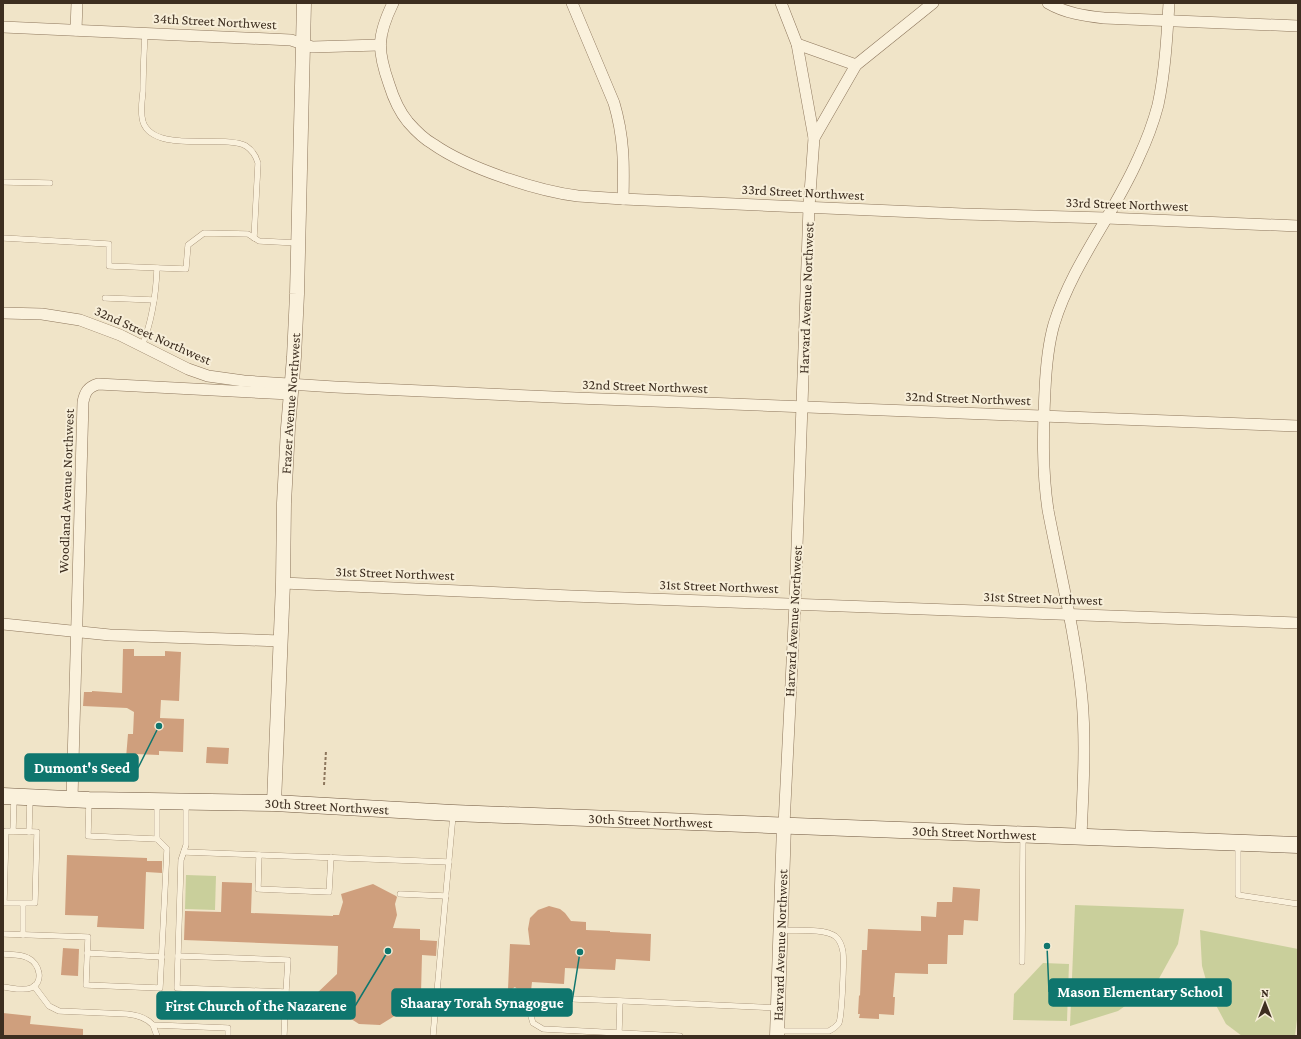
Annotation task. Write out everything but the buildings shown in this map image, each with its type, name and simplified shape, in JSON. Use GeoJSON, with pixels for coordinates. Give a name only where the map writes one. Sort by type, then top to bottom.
{"type":"FeatureCollection","features":[{"type":"Feature","properties":{"kind":"main road","name":"30th Street Northwest"},"geometry":{"type":"LineString","coordinates":[[8,797],[274,803],[453,812],[1298,845]]}},
{"type":"Feature","properties":{"kind":"street"},"geometry":{"type":"LineString","coordinates":[[76,30],[77,3]]}},
{"type":"Feature","properties":{"kind":"street","name":"Frazer Avenue Northwest"},"geometry":{"type":"LineString","coordinates":[[274,803],[283,583],[284,504],[294,357],[304,3]]}},
{"type":"Feature","properties":{"kind":"street"},"geometry":{"type":"LineString","coordinates":[[379,45],[383,25],[392,3]]}},
{"type":"Feature","properties":{"kind":"street"},"geometry":{"type":"LineString","coordinates":[[572,3],[614,103],[619,120],[622,137],[623,199]]}},
{"type":"Feature","properties":{"kind":"street"},"geometry":{"type":"LineString","coordinates":[[780,3],[797,44],[814,138]]}},
{"type":"Feature","properties":{"kind":"street"},"geometry":{"type":"LineString","coordinates":[[814,138],[856,64],[933,3]]}},
{"type":"Feature","properties":{"kind":"street"},"geometry":{"type":"LineString","coordinates":[[1048,3],[1082,16],[1298,26]]}},
{"type":"Feature","properties":{"kind":"street"},"geometry":{"type":"LineString","coordinates":[[1080,836],[1084,779],[1082,707],[1078,665],[1047,503],[1043,442],[1046,368],[1054,325],[1065,295],[1074,275],[1138,160],[1151,127],[1160,97],[1169,3]]}},
{"type":"Feature","properties":{"kind":"street","name":"34th Street Northwest"},"geometry":{"type":"LineString","coordinates":[[3,27],[291,40],[312,47],[379,45]]}},
{"type":"Feature","properties":{"kind":"street"},"geometry":{"type":"LineString","coordinates":[[797,44],[856,64]]}},
{"type":"Feature","properties":{"kind":"street","name":"33rd Street Northwest"},"geometry":{"type":"LineString","coordinates":[[379,45],[381,60],[386,77],[399,108],[408,122],[432,144],[479,167],[534,187],[578,196],[963,214],[1298,226]]}},
{"type":"Feature","properties":{"kind":"street","name":"Harvard Avenue Northwest"},"geometry":{"type":"LineString","coordinates":[[777,1033],[809,207],[814,138]]}},
{"type":"Feature","properties":{"kind":"street","name":"32nd Street Northwest"},"geometry":{"type":"LineString","coordinates":[[3,313],[42,314],[80,320],[120,334],[188,369],[208,376],[291,389],[335,387],[561,398],[1298,426]]}},
{"type":"Feature","properties":{"kind":"street","name":"Woodland Avenue Northwest"},"geometry":{"type":"LineString","coordinates":[[72,799],[83,402],[87,390],[98,384],[291,389]]}},
{"type":"Feature","properties":{"kind":"street","name":"31st Street Northwest"},"geometry":{"type":"LineString","coordinates":[[283,583],[571,596],[794,603],[1298,623]]}},
{"type":"Feature","properties":{"kind":"street"},"geometry":{"type":"LineString","coordinates":[[3,624],[110,635],[281,641]]}},
{"type":"Feature","properties":{"kind":"lane"},"geometry":{"type":"LineString","coordinates":[[145,33],[142,107],[144,122],[150,131],[174,141],[237,144],[250,149],[256,156],[258,163],[254,238]]}},
{"type":"Feature","properties":{"kind":"lane"},"geometry":{"type":"LineString","coordinates":[[3,182],[50,184]]}},
{"type":"Feature","properties":{"kind":"lane"},"geometry":{"type":"LineString","coordinates":[[3,238],[109,244],[109,266],[186,269],[188,245],[204,233],[248,234],[260,241],[298,243]]}},
{"type":"Feature","properties":{"kind":"lane"},"geometry":{"type":"LineString","coordinates":[[142,346],[154,300],[157,268]]}},
{"type":"Feature","properties":{"kind":"lane"},"geometry":{"type":"LineString","coordinates":[[106,298],[154,300]]}},
{"type":"Feature","properties":{"kind":"lane"},"geometry":{"type":"LineString","coordinates":[[8,797],[13,831]]}},
{"type":"Feature","properties":{"kind":"lane"},"geometry":{"type":"LineString","coordinates":[[29,832],[30,798]]}},
{"type":"Feature","properties":{"kind":"lane"},"geometry":{"type":"LineString","coordinates":[[3,934],[88,937],[86,985],[160,988],[167,849],[157,839],[88,836],[89,800]]}},
{"type":"Feature","properties":{"kind":"lane"},"geometry":{"type":"LineString","coordinates":[[157,801],[157,839]]}},
{"type":"Feature","properties":{"kind":"lane"},"geometry":{"type":"LineString","coordinates":[[186,801],[186,845],[181,860],[177,988],[286,992]]}},
{"type":"Feature","properties":{"kind":"lane"},"geometry":{"type":"LineString","coordinates":[[433,1036],[453,812]]}},
{"type":"Feature","properties":{"kind":"lane"},"geometry":{"type":"LineString","coordinates":[[6,831],[29,832],[37,832],[36,904],[4,902],[6,831]]}},
{"type":"Feature","properties":{"kind":"lane"},"geometry":{"type":"LineString","coordinates":[[1022,962],[1023,834]]}},
{"type":"Feature","properties":{"kind":"lane"},"geometry":{"type":"LineString","coordinates":[[1238,843],[1238,895],[1298,904]]}},
{"type":"Feature","properties":{"kind":"lane"},"geometry":{"type":"LineString","coordinates":[[184,852],[449,862]]}},
{"type":"Feature","properties":{"kind":"lane"},"geometry":{"type":"LineString","coordinates":[[259,855],[258,889],[329,892],[331,857]]}},
{"type":"Feature","properties":{"kind":"lane"},"geometry":{"type":"LineString","coordinates":[[400,894],[446,896]]}},
{"type":"Feature","properties":{"kind":"lane"},"geometry":{"type":"LineString","coordinates":[[22,935],[23,903]]}},
{"type":"Feature","properties":{"kind":"lane"},"geometry":{"type":"LineString","coordinates":[[777,1033],[829,1031],[835,1028],[839,1022],[841,1012],[843,952],[839,940],[834,935],[823,932],[781,930]]}},
{"type":"Feature","properties":{"kind":"lane"},"geometry":{"type":"LineString","coordinates":[[87,953],[162,957]]}},
{"type":"Feature","properties":{"kind":"lane"},"geometry":{"type":"LineString","coordinates":[[3,954],[25,957],[34,963],[40,976],[34,986],[23,989],[3,987]]}},
{"type":"Feature","properties":{"kind":"lane"},"geometry":{"type":"LineString","coordinates":[[178,956],[288,960],[284,1036]]}},
{"type":"Feature","properties":{"kind":"lane"},"geometry":{"type":"LineString","coordinates":[[34,986],[49,1006],[56,1010],[131,1014],[145,1018],[154,1025],[228,1028],[228,1036]]}},
{"type":"Feature","properties":{"kind":"lane"},"geometry":{"type":"LineString","coordinates":[[514,991],[513,1012],[530,1013]]}},
{"type":"Feature","properties":{"kind":"lane"},"geometry":{"type":"LineString","coordinates":[[680,1036],[618,1033],[600,1034],[542,1029],[533,1023],[530,1013],[534,1004],[543,999],[778,1008]]}},
{"type":"Feature","properties":{"kind":"lane"},"geometry":{"type":"LineString","coordinates":[[618,1033],[620,1001]]}},
{"type":"Feature","properties":{"kind":"lane"},"geometry":{"type":"LineString","coordinates":[[154,1025],[157,1036]]}},
{"type":"Feature","properties":{"kind":"path"},"geometry":{"type":"LineString","coordinates":[[324,785],[326,751]]}},
{"type":"Feature","properties":{"kind":"green space"},"geometry":{"type":"Polygon","coordinates":[[[186,875],[216,876],[215,910],[185,909],[186,875]]]}},
{"type":"Feature","properties":{"kind":"green space"},"geometry":{"type":"Polygon","coordinates":[[[1075,905],[1184,909],[1178,944],[1156,984],[1118,1011],[1070,1026],[1075,905]]]}},
{"type":"Feature","properties":{"kind":"green space"},"geometry":{"type":"Polygon","coordinates":[[[1200,930],[1298,949],[1298,1011],[1295,1036],[1242,1036],[1226,1024],[1210,994],[1202,966],[1200,930]]]}},
{"type":"Feature","properties":{"kind":"green space"},"geometry":{"type":"Polygon","coordinates":[[[1043,963],[1069,964],[1067,1021],[1013,1020],[1014,994],[1043,963]]]}},
{"type":"Feature","properties":{"kind":"place","name":"Dumont's Seed"},"geometry":{"type":"Point","coordinates":[159,726]}},
{"type":"Feature","properties":{"kind":"place","name":"Mason Elementary School"},"geometry":{"type":"Point","coordinates":[1047,946]}},
{"type":"Feature","properties":{"kind":"place","name":"First Church of the Nazarene"},"geometry":{"type":"Point","coordinates":[388,951]}},
{"type":"Feature","properties":{"kind":"place","name":"Shaaray Torah Synagogue"},"geometry":{"type":"Point","coordinates":[580,952]}}]}
